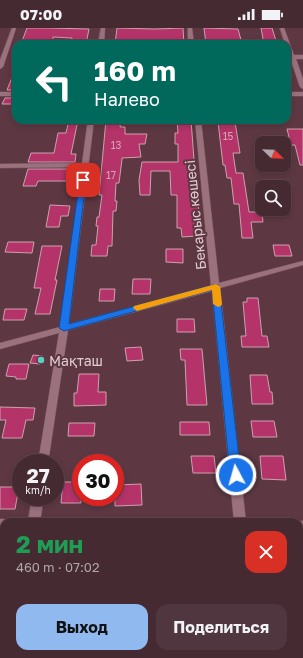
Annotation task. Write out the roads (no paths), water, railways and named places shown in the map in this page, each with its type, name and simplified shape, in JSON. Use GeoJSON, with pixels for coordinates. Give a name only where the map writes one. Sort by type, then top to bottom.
{"type":"FeatureCollection","features":[{"type":"Feature","properties":{"kind":"street"},"geometry":{"type":"LineString","coordinates":[[0,67],[14,28]]}},
{"type":"Feature","properties":{"kind":"street"},"geometry":{"type":"LineString","coordinates":[[102,40],[103,28]]}},
{"type":"Feature","properties":{"kind":"street"},"geometry":{"type":"LineString","coordinates":[[190,28],[191,40]]}},
{"type":"Feature","properties":{"kind":"street"},"geometry":{"type":"LineString","coordinates":[[282,28],[286,40]]}},
{"type":"Feature","properties":{"kind":"street"},"geometry":{"type":"LineString","coordinates":[[291,54],[303,87]]}},
{"type":"Feature","properties":{"kind":"street"},"geometry":{"type":"LineString","coordinates":[[292,57],[303,57]]}},
{"type":"Feature","properties":{"kind":"street"},"geometry":{"type":"LineString","coordinates":[[0,94],[12,94]]}},
{"type":"Feature","properties":{"kind":"street"},"geometry":{"type":"LineString","coordinates":[[291,94],[303,94]]}},
{"type":"Feature","properties":{"kind":"street"},"geometry":{"type":"LineString","coordinates":[[44,454],[64,328],[90,124]]}},
{"type":"Feature","properties":{"kind":"street","name":"Бекарыс көшесі"},"geometry":{"type":"LineString","coordinates":[[198,124],[240,518]]}},
{"type":"Feature","properties":{"kind":"street"},"geometry":{"type":"LineString","coordinates":[[0,166],[85,165]]}},
{"type":"Feature","properties":{"kind":"street"},"geometry":{"type":"LineString","coordinates":[[0,346],[216,286],[303,264]]}},
{"type":"Feature","properties":{"kind":"street"},"geometry":{"type":"LineString","coordinates":[[35,518],[37,506]]}},
{"type":"Feature","properties":{"kind":"place","name":"Мақташ"},"geometry":{"type":"Point","coordinates":[41,360]}}]}
